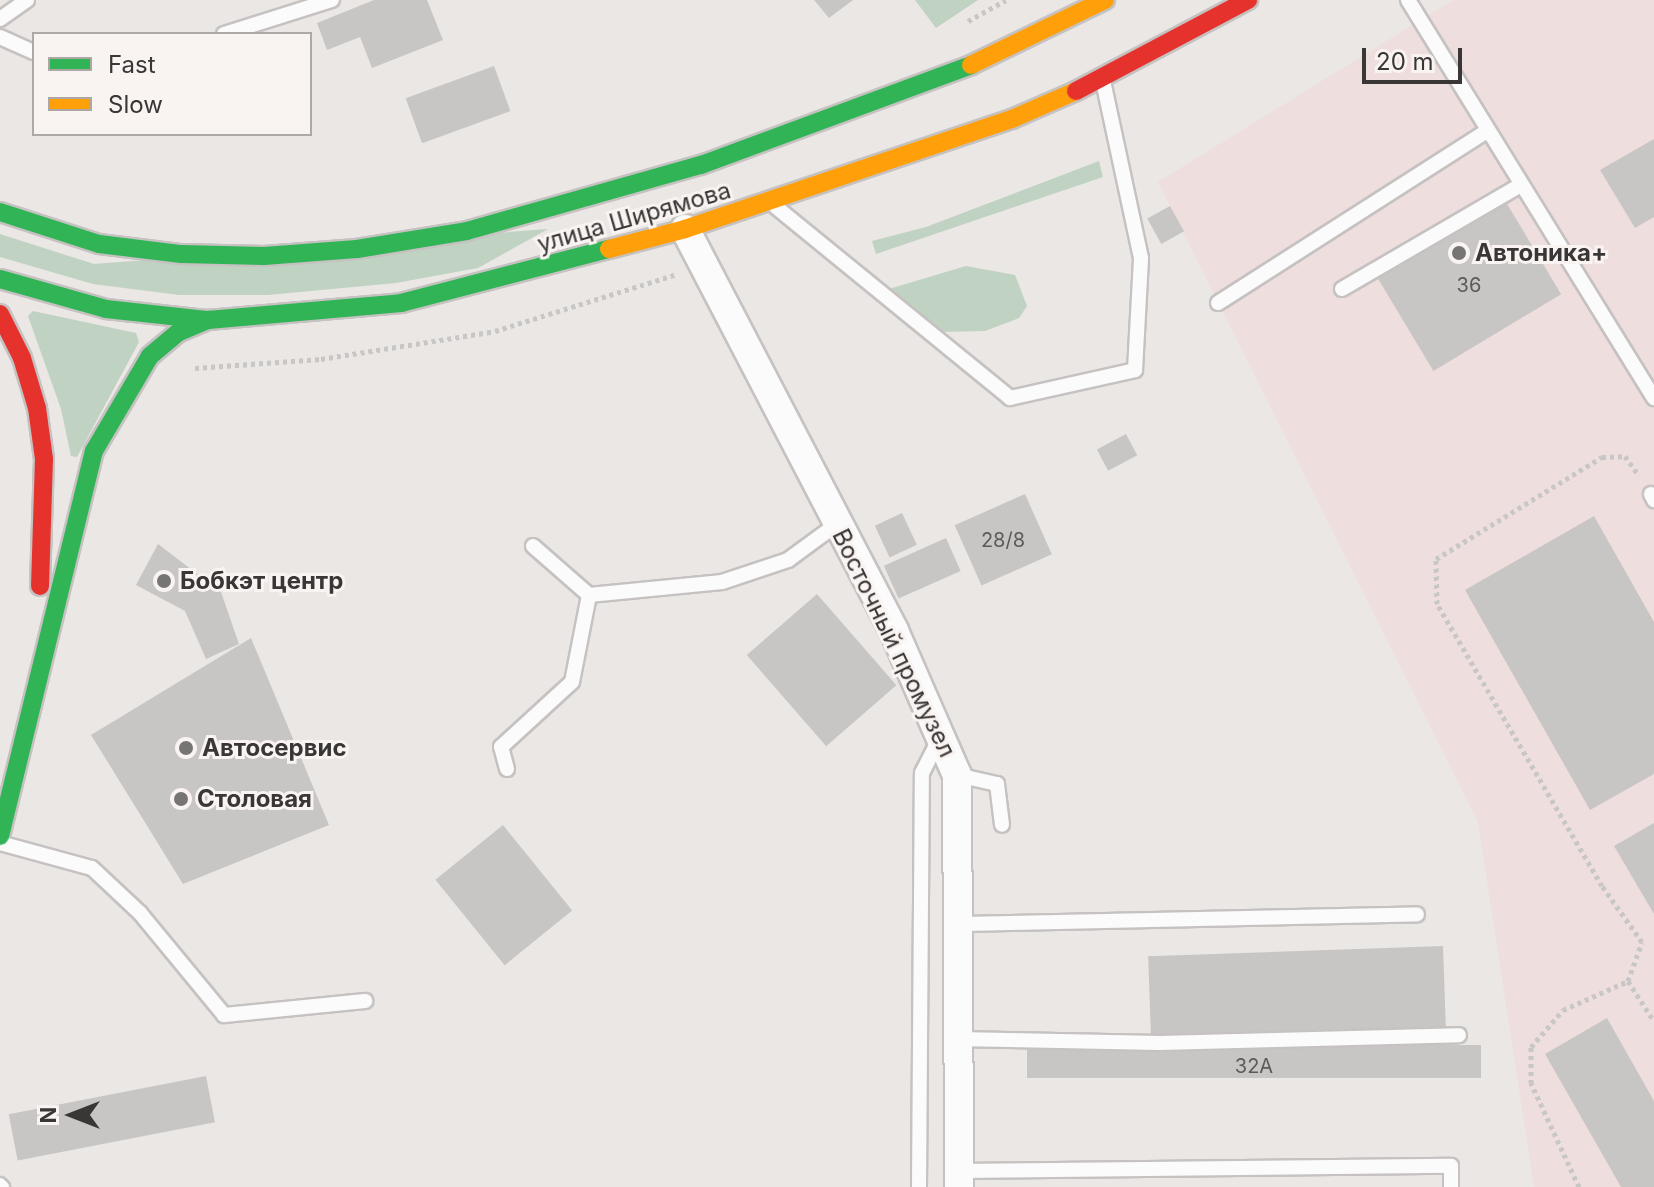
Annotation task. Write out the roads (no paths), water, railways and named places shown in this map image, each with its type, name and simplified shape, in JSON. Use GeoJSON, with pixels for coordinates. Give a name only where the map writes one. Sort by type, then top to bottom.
{"type":"FeatureCollection","features":[{"type":"Feature","properties":{"kind":"main road","name":"улица Ширямова"},"geometry":{"type":"LineString","coordinates":[[0,212],[99,244],[181,254],[264,256],[357,249],[467,231],[701,165],[878,103],[993,56],[1105,0]]}},
{"type":"Feature","properties":{"kind":"main road","name":"улица Ширямова"},"geometry":{"type":"LineString","coordinates":[[0,279],[40,294],[106,309],[208,320],[401,303],[685,229],[1012,119],[1103,79],[1248,0]]}},
{"type":"Feature","properties":{"kind":"main road"},"geometry":{"type":"LineString","coordinates":[[0,314],[30,380],[44,459],[42,562],[13,796]]}},
{"type":"Feature","properties":{"kind":"main road"},"geometry":{"type":"LineString","coordinates":[[0,836],[13,796],[94,451],[150,356],[177,333],[208,320]]}},
{"type":"Feature","properties":{"kind":"street","name":"Восточный промузел"},"geometry":{"type":"LineString","coordinates":[[685,229],[894,631],[957,775],[959,1179]]}},
{"type":"Feature","properties":{"kind":"lane"},"geometry":{"type":"LineString","coordinates":[[0,19],[27,0]]}},
{"type":"Feature","properties":{"kind":"lane"},"geometry":{"type":"LineString","coordinates":[[230,32],[332,0]]}},
{"type":"Feature","properties":{"kind":"lane"},"geometry":{"type":"LineString","coordinates":[[1408,0],[1654,398]]}},
{"type":"Feature","properties":{"kind":"lane"},"geometry":{"type":"LineString","coordinates":[[0,37],[32,51]]}},
{"type":"Feature","properties":{"kind":"lane"},"geometry":{"type":"LineString","coordinates":[[770,202],[1010,398],[1135,370],[1141,258],[1103,79]]}},
{"type":"Feature","properties":{"kind":"lane"},"geometry":{"type":"LineString","coordinates":[[1218,303],[1487,131]]}},
{"type":"Feature","properties":{"kind":"lane"},"geometry":{"type":"LineString","coordinates":[[1342,289],[1521,185]]}},
{"type":"Feature","properties":{"kind":"lane"},"geometry":{"type":"LineString","coordinates":[[533,546],[589,595],[722,582],[788,560],[837,524]]}},
{"type":"Feature","properties":{"kind":"lane"},"geometry":{"type":"LineString","coordinates":[[507,769],[501,747],[572,682],[589,595]]}},
{"type":"Feature","properties":{"kind":"lane"},"geometry":{"type":"LineString","coordinates":[[919,1187],[922,773],[940,738]]}},
{"type":"Feature","properties":{"kind":"lane"},"geometry":{"type":"LineString","coordinates":[[957,775],[997,784],[1002,825]]}},
{"type":"Feature","properties":{"kind":"lane"},"geometry":{"type":"LineString","coordinates":[[0,842],[92,868],[140,913],[224,1015],[365,1001]]}},
{"type":"Feature","properties":{"kind":"lane"},"geometry":{"type":"LineString","coordinates":[[958,924],[1417,914]]}},
{"type":"Feature","properties":{"kind":"lane"},"geometry":{"type":"LineString","coordinates":[[958,1039],[1160,1043],[1459,1035]]}},
{"type":"Feature","properties":{"kind":"lane"},"geometry":{"type":"LineString","coordinates":[[959,1179],[1451,1166],[1451,1187]]}},
{"type":"Feature","properties":{"kind":"place","name":"Автоника+"},"geometry":{"type":"Point","coordinates":[1459,253]}},
{"type":"Feature","properties":{"kind":"place","name":"Бобкэт центр"},"geometry":{"type":"Point","coordinates":[164,581]}},
{"type":"Feature","properties":{"kind":"place","name":"Автосервис"},"geometry":{"type":"Point","coordinates":[186,748]}},
{"type":"Feature","properties":{"kind":"place","name":"Столовая"},"geometry":{"type":"Point","coordinates":[181,799]}}]}
